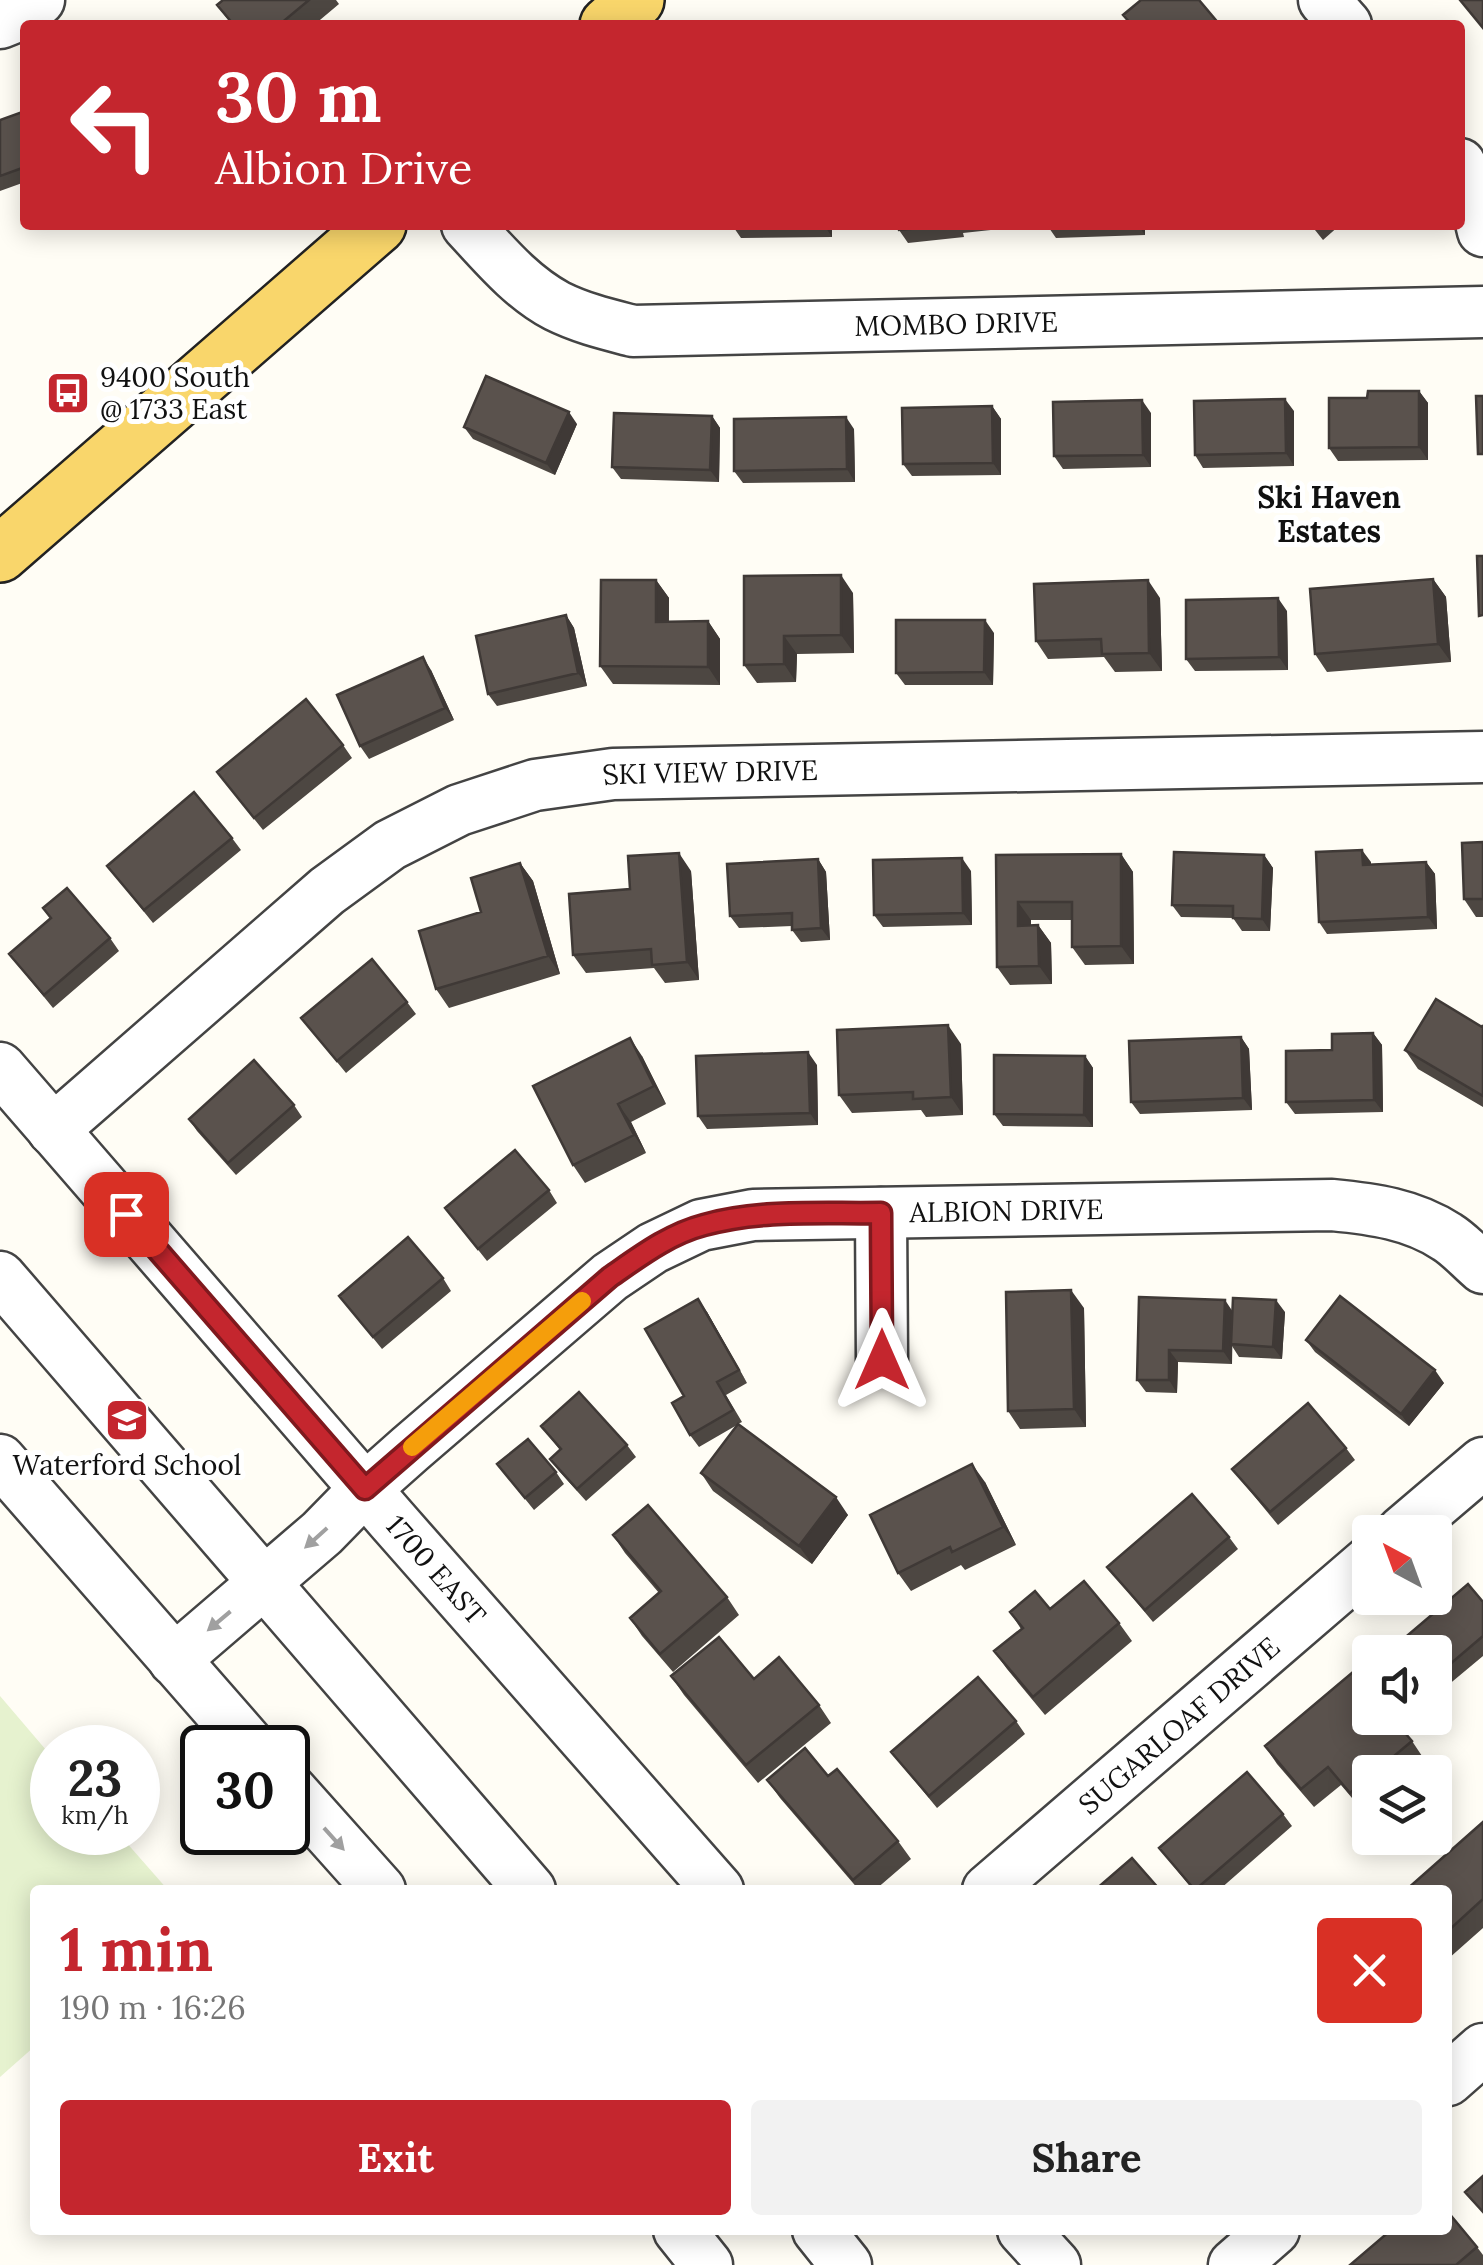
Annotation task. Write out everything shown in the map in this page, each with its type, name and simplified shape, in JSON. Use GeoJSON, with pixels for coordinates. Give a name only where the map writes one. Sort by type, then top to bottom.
{"type":"FeatureCollection","features":[{"type":"Feature","properties":{"kind":"main road"},"geometry":{"type":"LineString","coordinates":[[614,20],[636,0]]}},
{"type":"Feature","properties":{"kind":"main road"},"geometry":{"type":"LineString","coordinates":[[0,554],[372,230]]}},
{"type":"Feature","properties":{"kind":"street"},"geometry":{"type":"LineString","coordinates":[[0,23],[39,0]]}},
{"type":"Feature","properties":{"kind":"street"},"geometry":{"type":"LineString","coordinates":[[1324,0],[1342,20]]}},
{"type":"Feature","properties":{"kind":"street"},"geometry":{"type":"LineString","coordinates":[[1465,175],[1483,231]]}},
{"type":"Feature","properties":{"kind":"street","name":"MOMBO DRIVE"},"geometry":{"type":"LineString","coordinates":[[472,230],[522,282],[554,304],[592,321],[633,330],[1483,312]]}},
{"type":"Feature","properties":{"kind":"street","name":"SKI VIEW DRIVE"},"geometry":{"type":"LineString","coordinates":[[53,1130],[327,891],[390,845],[459,810],[534,785],[612,774],[1483,757]]}},
{"type":"Feature","properties":{"kind":"street","name":"1700 EAST"},"geometry":{"type":"LineString","coordinates":[[0,1068],[714,1885]]}},
{"type":"Feature","properties":{"kind":"street","name":"ALBION DRIVE"},"geometry":{"type":"LineString","coordinates":[[174,1660],[610,1277],[653,1248],[701,1226],[753,1215],[1332,1204],[1412,1218],[1449,1238],[1483,1268]]}},
{"type":"Feature","properties":{"kind":"street"},"geometry":{"type":"LineString","coordinates":[[881,1213],[882,1360]]}},
{"type":"Feature","properties":{"kind":"street"},"geometry":{"type":"LineString","coordinates":[[0,1277],[526,1885]]}},
{"type":"Feature","properties":{"kind":"street"},"geometry":{"type":"LineString","coordinates":[[0,1460],[232,1725]]}},
{"type":"Feature","properties":{"kind":"street"},"geometry":{"type":"LineString","coordinates":[[1422,1515],[1483,1463]]}},
{"type":"Feature","properties":{"kind":"street","name":"SUGARLOAF DRIVE"},"geometry":{"type":"LineString","coordinates":[[994,1885],[1352,1576]]}},
{"type":"Feature","properties":{"kind":"street"},"geometry":{"type":"LineString","coordinates":[[310,1812],[376,1885]]}},
{"type":"Feature","properties":{"kind":"street"},"geometry":{"type":"LineString","coordinates":[[1452,2077],[1483,2050]]}},
{"type":"Feature","properties":{"kind":"street"},"geometry":{"type":"LineString","coordinates":[[683,2235],[707,2265]]}},
{"type":"Feature","properties":{"kind":"street"},"geometry":{"type":"LineString","coordinates":[[822,2235],[846,2265]]}},
{"type":"Feature","properties":{"kind":"street"},"geometry":{"type":"LineString","coordinates":[[1028,2235],[1055,2265]]}},
{"type":"Feature","properties":{"kind":"street"},"geometry":{"type":"LineString","coordinates":[[1234,2265],[1268,2235]]}},
{"type":"Feature","properties":{"kind":"green space"},"geometry":{"type":"Polygon","coordinates":[[[0,1696],[30,1731],[30,1855],[137,1855],[164,1885],[30,1885],[30,2050],[0,2077],[0,1696]]]}},
{"type":"Feature","properties":{"kind":"building"},"geometry":{"type":"Polygon","coordinates":[[[223,0],[309,0],[285,20],[230,20],[217,5],[223,0]]]}},
{"type":"Feature","properties":{"kind":"building"},"geometry":{"type":"Polygon","coordinates":[[[1141,0],[1199,0],[1216,20],[1128,20],[1123,15],[1141,0]]]}},
{"type":"Feature","properties":{"kind":"building"},"geometry":{"type":"Polygon","coordinates":[[[1460,0],[1483,0],[1483,28],[1460,0]]]}},
{"type":"Feature","properties":{"kind":"building"},"geometry":{"type":"Polygon","coordinates":[[[20,113],[20,169],[0,176],[0,120],[20,113]]]}},
{"type":"Feature","properties":{"kind":"building"},"geometry":{"type":"Polygon","coordinates":[[[486,376],[569,412],[546,463],[464,427],[486,376]]]}},
{"type":"Feature","properties":{"kind":"building"},"geometry":{"type":"Polygon","coordinates":[[[1368,391],[1419,391],[1419,447],[1329,448],[1329,398],[1367,398],[1368,391]]]}},
{"type":"Feature","properties":{"kind":"building"},"geometry":{"type":"Polygon","coordinates":[[[1476,396],[1483,396],[1483,454],[1478,454],[1476,396]]]}},
{"type":"Feature","properties":{"kind":"building"},"geometry":{"type":"Polygon","coordinates":[[[1285,399],[1286,453],[1195,455],[1194,401],[1285,399]]]}},
{"type":"Feature","properties":{"kind":"building"},"geometry":{"type":"Polygon","coordinates":[[[1142,400],[1143,455],[1054,456],[1053,402],[1142,400]]]}},
{"type":"Feature","properties":{"kind":"building"},"geometry":{"type":"Polygon","coordinates":[[[992,406],[993,463],[903,464],[902,408],[992,406]]]}},
{"type":"Feature","properties":{"kind":"building"},"geometry":{"type":"Polygon","coordinates":[[[614,413],[712,416],[710,470],[612,467],[614,413]]]}},
{"type":"Feature","properties":{"kind":"building"},"geometry":{"type":"Polygon","coordinates":[[[846,417],[847,469],[734,471],[734,419],[846,417]]]}},
{"type":"Feature","properties":{"kind":"building"},"geometry":{"type":"Polygon","coordinates":[[[1477,556],[1483,556],[1483,615],[1479,616],[1477,556]]]}},
{"type":"Feature","properties":{"kind":"building"},"geometry":{"type":"Polygon","coordinates":[[[841,575],[841,635],[784,636],[784,664],[744,665],[744,576],[841,575]]]}},
{"type":"Feature","properties":{"kind":"building"},"geometry":{"type":"Polygon","coordinates":[[[1433,579],[1438,644],[1315,654],[1310,589],[1433,579]]]}},
{"type":"Feature","properties":{"kind":"building"},"geometry":{"type":"Polygon","coordinates":[[[601,580],[656,580],[656,622],[708,621],[708,667],[600,666],[601,580]]]}},
{"type":"Feature","properties":{"kind":"building"},"geometry":{"type":"Polygon","coordinates":[[[1148,580],[1149,653],[1102,654],[1101,639],[1036,641],[1034,584],[1148,580]]]}},
{"type":"Feature","properties":{"kind":"building"},"geometry":{"type":"Polygon","coordinates":[[[1278,598],[1279,657],[1186,659],[1186,600],[1278,598]]]}},
{"type":"Feature","properties":{"kind":"building"},"geometry":{"type":"Polygon","coordinates":[[[566,615],[578,673],[488,694],[476,636],[566,615]]]}},
{"type":"Feature","properties":{"kind":"building"},"geometry":{"type":"Polygon","coordinates":[[[896,620],[985,620],[984,672],[896,673],[896,620]]]}},
{"type":"Feature","properties":{"kind":"building"},"geometry":{"type":"Polygon","coordinates":[[[423,657],[445,708],[360,746],[337,695],[423,657]]]}},
{"type":"Feature","properties":{"kind":"building"},"geometry":{"type":"Polygon","coordinates":[[[306,699],[343,745],[254,818],[217,772],[306,699]]]}},
{"type":"Feature","properties":{"kind":"building"},"geometry":{"type":"Polygon","coordinates":[[[194,792],[232,838],[144,910],[107,866],[194,792]]]}},
{"type":"Feature","properties":{"kind":"building"},"geometry":{"type":"Polygon","coordinates":[[[1483,842],[1483,899],[1464,899],[1462,843],[1483,842]]]}},
{"type":"Feature","properties":{"kind":"building"},"geometry":{"type":"Polygon","coordinates":[[[1362,850],[1363,865],[1426,862],[1428,917],[1319,922],[1316,852],[1362,850]]]}},
{"type":"Feature","properties":{"kind":"building"},"geometry":{"type":"Polygon","coordinates":[[[1174,852],[1264,855],[1262,919],[1233,918],[1233,906],[1172,905],[1174,852]]]}},
{"type":"Feature","properties":{"kind":"building"},"geometry":{"type":"Polygon","coordinates":[[[679,853],[687,962],[652,965],[651,949],[573,955],[569,894],[630,889],[628,856],[679,853]]]}},
{"type":"Feature","properties":{"kind":"building"},"geometry":{"type":"Polygon","coordinates":[[[1121,854],[1121,946],[1072,947],[1072,902],[1018,902],[1018,926],[1038,925],[1039,966],[997,967],[996,855],[1121,854]]]}},
{"type":"Feature","properties":{"kind":"building"},"geometry":{"type":"Polygon","coordinates":[[[962,858],[963,913],[874,915],[873,860],[962,858]]]}},
{"type":"Feature","properties":{"kind":"building"},"geometry":{"type":"Polygon","coordinates":[[[818,859],[821,928],[792,930],[792,913],[730,916],[727,864],[818,859]]]}},
{"type":"Feature","properties":{"kind":"building"},"geometry":{"type":"Polygon","coordinates":[[[520,863],[548,956],[436,989],[419,931],[481,912],[471,878],[520,863]]]}},
{"type":"Feature","properties":{"kind":"building"},"geometry":{"type":"Polygon","coordinates":[[[67,888],[110,938],[44,995],[9,954],[51,918],[43,908],[67,888]]]}},
{"type":"Feature","properties":{"kind":"building"},"geometry":{"type":"Polygon","coordinates":[[[372,959],[407,1002],[337,1061],[301,1018],[372,959]]]}},
{"type":"Feature","properties":{"kind":"building"},"geometry":{"type":"Polygon","coordinates":[[[1436,999],[1483,1025],[1483,1096],[1405,1050],[1436,999]]]}},
{"type":"Feature","properties":{"kind":"building"},"geometry":{"type":"Polygon","coordinates":[[[948,1025],[951,1097],[913,1099],[913,1092],[839,1095],[837,1030],[948,1025]]]}},
{"type":"Feature","properties":{"kind":"building"},"geometry":{"type":"Polygon","coordinates":[[[1373,1033],[1374,1100],[1286,1102],[1286,1051],[1332,1050],[1332,1034],[1373,1033]]]}},
{"type":"Feature","properties":{"kind":"building"},"geometry":{"type":"Polygon","coordinates":[[[1241,1037],[1243,1098],[1131,1102],[1129,1041],[1241,1037]]]}},
{"type":"Feature","properties":{"kind":"building"},"geometry":{"type":"Polygon","coordinates":[[[630,1038],[654,1086],[618,1104],[634,1135],[573,1165],[533,1086],[630,1038]]]}},
{"type":"Feature","properties":{"kind":"building"},"geometry":{"type":"Polygon","coordinates":[[[808,1052],[810,1113],[698,1116],[696,1056],[808,1052]]]}},
{"type":"Feature","properties":{"kind":"building"},"geometry":{"type":"Polygon","coordinates":[[[994,1055],[1085,1056],[1084,1115],[994,1114],[994,1055]]]}},
{"type":"Feature","properties":{"kind":"building"},"geometry":{"type":"Polygon","coordinates":[[[254,1060],[294,1105],[228,1163],[189,1119],[254,1060]]]}},
{"type":"Feature","properties":{"kind":"building"},"geometry":{"type":"Polygon","coordinates":[[[515,1150],[549,1190],[478,1249],[445,1208],[515,1150]]]}},
{"type":"Feature","properties":{"kind":"building"},"geometry":{"type":"Polygon","coordinates":[[[408,1237],[443,1278],[373,1337],[339,1296],[408,1237]]]}},
{"type":"Feature","properties":{"kind":"building"},"geometry":{"type":"Polygon","coordinates":[[[1071,1290],[1074,1409],[1008,1411],[1006,1292],[1071,1290]]]}},
{"type":"Feature","properties":{"kind":"building"},"geometry":{"type":"Polygon","coordinates":[[[1340,1296],[1435,1370],[1401,1414],[1306,1340],[1340,1296]]]}},
{"type":"Feature","properties":{"kind":"building"},"geometry":{"type":"Polygon","coordinates":[[[1139,1297],[1225,1300],[1223,1351],[1169,1350],[1169,1380],[1137,1380],[1139,1297]]]}},
{"type":"Feature","properties":{"kind":"building"},"geometry":{"type":"Polygon","coordinates":[[[1233,1298],[1276,1300],[1273,1347],[1231,1344],[1233,1298]]]}},
{"type":"Feature","properties":{"kind":"building"},"geometry":{"type":"Polygon","coordinates":[[[698,1299],[739,1370],[717,1382],[733,1410],[690,1435],[672,1403],[684,1396],[645,1329],[698,1299]]]}},
{"type":"Feature","properties":{"kind":"building"},"geometry":{"type":"Polygon","coordinates":[[[579,1392],[627,1445],[577,1489],[550,1459],[561,1449],[541,1426],[579,1392]]]}},
{"type":"Feature","properties":{"kind":"building"},"geometry":{"type":"Polygon","coordinates":[[[1308,1403],[1346,1448],[1270,1512],[1232,1469],[1308,1403]]]}},
{"type":"Feature","properties":{"kind":"building"},"geometry":{"type":"Polygon","coordinates":[[[738,1424],[836,1497],[799,1546],[701,1473],[738,1424]]]}},
{"type":"Feature","properties":{"kind":"building"},"geometry":{"type":"Polygon","coordinates":[[[528,1439],[556,1472],[525,1498],[497,1464],[528,1439]]]}},
{"type":"Feature","properties":{"kind":"building"},"geometry":{"type":"Polygon","coordinates":[[[972,1464],[1003,1527],[898,1573],[870,1515],[972,1464]]]}},
{"type":"Feature","properties":{"kind":"building"},"geometry":{"type":"Polygon","coordinates":[[[1192,1494],[1229,1537],[1145,1610],[1107,1567],[1192,1494]]]}},
{"type":"Feature","properties":{"kind":"building"},"geometry":{"type":"Polygon","coordinates":[[[648,1505],[727,1597],[660,1654],[630,1618],[661,1591],[613,1535],[648,1505]]]}},
{"type":"Feature","properties":{"kind":"building"},"geometry":{"type":"Polygon","coordinates":[[[1084,1581],[1119,1623],[1033,1697],[994,1651],[1023,1628],[1010,1612],[1035,1591],[1050,1609],[1084,1581]]]}},
{"type":"Feature","properties":{"kind":"building"},"geometry":{"type":"Polygon","coordinates":[[[1468,1584],[1483,1602],[1483,1636],[1452,1662],[1452,1635],[1408,1635],[1432,1615],[1452,1615],[1452,1598],[1468,1584]]]}},
{"type":"Feature","properties":{"kind":"building"},"geometry":{"type":"Polygon","coordinates":[[[719,1637],[754,1679],[779,1657],[819,1705],[746,1765],[671,1676],[719,1637]]]}},
{"type":"Feature","properties":{"kind":"building"},"geometry":{"type":"Polygon","coordinates":[[[1352,1673],[1352,1735],[1407,1735],[1412,1741],[1395,1755],[1352,1755],[1350,1793],[1328,1767],[1301,1789],[1265,1746],[1352,1673]]]}},
{"type":"Feature","properties":{"kind":"building"},"geometry":{"type":"Polygon","coordinates":[[[978,1677],[1016,1721],[929,1796],[891,1752],[978,1677]]]}},
{"type":"Feature","properties":{"kind":"building"},"geometry":{"type":"Polygon","coordinates":[[[805,1748],[828,1776],[837,1769],[898,1841],[853,1880],[767,1780],[805,1748]]]}},
{"type":"Feature","properties":{"kind":"building"},"geometry":{"type":"Polygon","coordinates":[[[1247,1772],[1283,1814],[1201,1885],[1191,1885],[1159,1848],[1247,1772]]]}},
{"type":"Feature","properties":{"kind":"building"},"geometry":{"type":"Polygon","coordinates":[[[1483,1822],[1483,1899],[1452,1927],[1452,1885],[1412,1885],[1446,1855],[1452,1855],[1452,1849],[1483,1822]]]}},
{"type":"Feature","properties":{"kind":"building"},"geometry":{"type":"Polygon","coordinates":[[[1132,1858],[1156,1885],[1101,1885],[1132,1858]]]}},
{"type":"Feature","properties":{"kind":"building"},"geometry":{"type":"Polygon","coordinates":[[[1483,2176],[1483,2212],[1465,2192],[1483,2176]]]}},
{"type":"Feature","properties":{"kind":"building"},"geometry":{"type":"Polygon","coordinates":[[[1452,2217],[1477,2247],[1456,2265],[1350,2265],[1385,2235],[1452,2235],[1452,2217]]]}},
{"type":"Feature","properties":{"kind":"slow traffic"},"geometry":{"type":"LineString","coordinates":[[412,1447],[582,1301]]}},
{"type":"Feature","properties":{"kind":"place","name":"9400 South @ 1733 East"},"geometry":{"type":"Point","coordinates":[68,393]}},
{"type":"Feature","properties":{"kind":"place","name":"Waterford School"},"geometry":{"type":"Point","coordinates":[127,1420]}},
{"type":"Feature","properties":{"kind":"district","name":"Ski Haven Estates"},"geometry":{"type":"Point","coordinates":[1329,515]}},
{"type":"Feature","properties":{"kind":"route"},"geometry":{"type":"LineString","coordinates":[[126,1214],[365,1489],[610,1277],[653,1248],[701,1226],[753,1215],[881,1213],[882,1360]]}}]}
